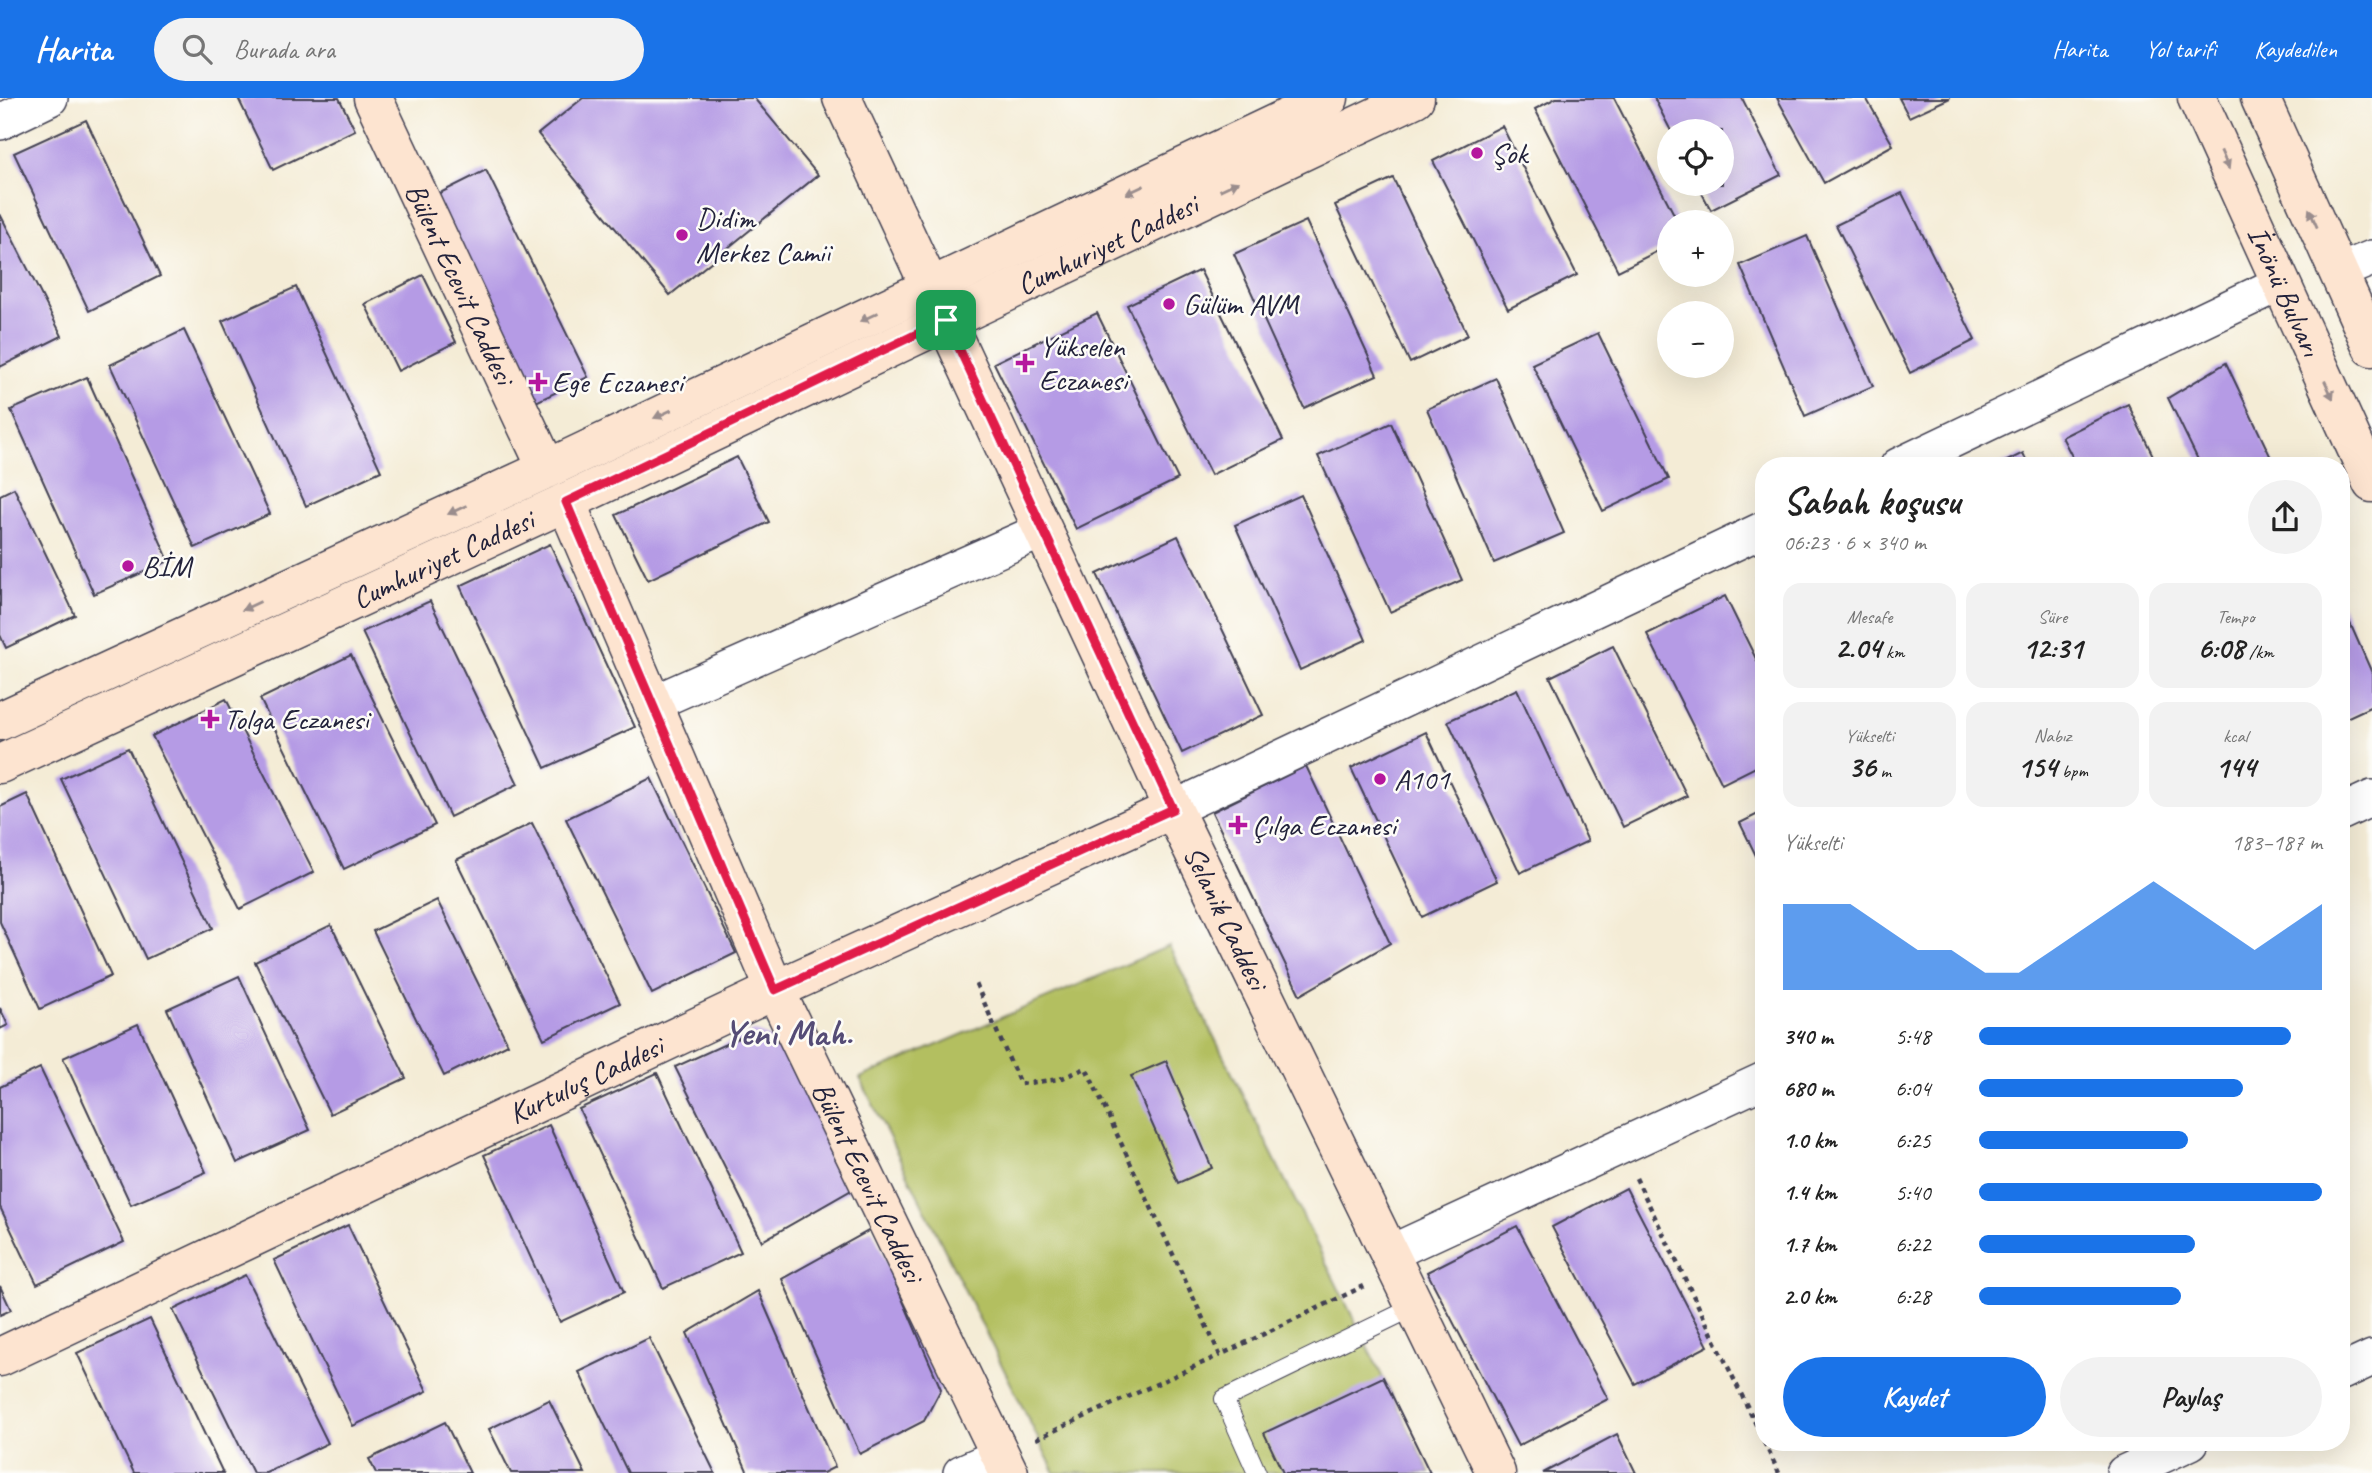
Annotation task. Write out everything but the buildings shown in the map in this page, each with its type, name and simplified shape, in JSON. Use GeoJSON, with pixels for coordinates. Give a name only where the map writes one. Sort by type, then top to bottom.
{"type":"FeatureCollection","features":[{"type":"Feature","properties":{"kind":"street"},"geometry":{"type":"LineString","coordinates":[[0,122],[50,98]]}},
{"type":"Feature","properties":{"kind":"street","name":"Bülent Ecevit Caddesi"},"geometry":{"type":"LineString","coordinates":[[373,98],[547,469]]}},
{"type":"Feature","properties":{"kind":"street","name":"Selanik Caddesi"},"geometry":{"type":"LineString","coordinates":[[842,98],[1173,809],[1496,1473]]}},
{"type":"Feature","properties":{"kind":"street","name":"Cumhuriyet Caddesi"},"geometry":{"type":"LineString","coordinates":[[0,764],[566,502],[1329,98]]}},
{"type":"Feature","properties":{"kind":"street","name":"Cumhuriyet Caddesi"},"geometry":{"type":"LineString","coordinates":[[0,722],[547,469],[1415,98]]}},
{"type":"Feature","properties":{"kind":"street","name":"İnönü Bulvarı"},"geometry":{"type":"LineString","coordinates":[[2197,98],[2279,285],[2372,483]]}},
{"type":"Feature","properties":{"kind":"street","name":"İnönü Bulvarı"},"geometry":{"type":"LineString","coordinates":[[2260,98],[2355,265],[2372,347]]}},
{"type":"Feature","properties":{"kind":"street"},"geometry":{"type":"LineString","coordinates":[[1917,457],[2279,285]]}},
{"type":"Feature","properties":{"kind":"street","name":"Bülent Ecevit Caddesi"},"geometry":{"type":"LineString","coordinates":[[566,502],[775,990],[1005,1464]]}},
{"type":"Feature","properties":{"kind":"street"},"geometry":{"type":"LineString","coordinates":[[651,704],[1043,530]]}},
{"type":"Feature","properties":{"kind":"street"},"geometry":{"type":"LineString","coordinates":[[1173,809],[1755,533]]}},
{"type":"Feature","properties":{"kind":"street"},"geometry":{"type":"LineString","coordinates":[[2350,808],[2372,798]]}},
{"type":"Feature","properties":{"kind":"street","name":"Kurtuluş Caddesi"},"geometry":{"type":"LineString","coordinates":[[0,1357],[775,990],[1173,809]]}},
{"type":"Feature","properties":{"kind":"street"},"geometry":{"type":"LineString","coordinates":[[1392,1263],[1620,1146],[1755,1084]]}},
{"type":"Feature","properties":{"kind":"street"},"geometry":{"type":"LineString","coordinates":[[2350,1368],[2372,1358]]}},
{"type":"Feature","properties":{"kind":"street"},"geometry":{"type":"LineString","coordinates":[[2124,1473],[2172,1451]]}},
{"type":"Feature","properties":{"kind":"street"},"geometry":{"type":"LineString","coordinates":[[961,1473],[1005,1464]]}},
{"type":"Feature","properties":{"kind":"lane"},"geometry":{"type":"LineString","coordinates":[[1258,1473],[1224,1399],[1414,1307]]}},
{"type":"Feature","properties":{"kind":"path"},"geometry":{"type":"LineString","coordinates":[[976,984],[1020,1084],[1060,1079],[1086,1068],[1220,1355]]}},
{"type":"Feature","properties":{"kind":"path"},"geometry":{"type":"LineString","coordinates":[[1620,1146],[1755,1424]]}},
{"type":"Feature","properties":{"kind":"path"},"geometry":{"type":"LineString","coordinates":[[1005,1464],[1220,1355],[1392,1263]]}},
{"type":"Feature","properties":{"kind":"path"},"geometry":{"type":"LineString","coordinates":[[1768,1451],[1779,1473]]}},
{"type":"Feature","properties":{"kind":"green space"},"geometry":{"type":"Polygon","coordinates":[[[1169,946],[1430,1473],[1055,1473],[860,1078],[1169,946]]]}},
{"type":"Feature","properties":{"kind":"place","name":"Şok"},"geometry":{"type":"Point","coordinates":[1477,153]}},
{"type":"Feature","properties":{"kind":"place","name":"Didim Merkez Camii"},"geometry":{"type":"Point","coordinates":[682,235]}},
{"type":"Feature","properties":{"kind":"place","name":"Gülüm AVM"},"geometry":{"type":"Point","coordinates":[1169,304]}},
{"type":"Feature","properties":{"kind":"place","name":"Yükselen Eczanesi"},"geometry":{"type":"Point","coordinates":[1025,363]}},
{"type":"Feature","properties":{"kind":"place","name":"Ege Eczanesi"},"geometry":{"type":"Point","coordinates":[538,382]}},
{"type":"Feature","properties":{"kind":"place","name":"BİM"},"geometry":{"type":"Point","coordinates":[128,566]}},
{"type":"Feature","properties":{"kind":"place","name":"Tolga Eczanesi"},"geometry":{"type":"Point","coordinates":[210,719]}},
{"type":"Feature","properties":{"kind":"place","name":"A101"},"geometry":{"type":"Point","coordinates":[1380,779]}},
{"type":"Feature","properties":{"kind":"place","name":"Çılga Eczanesi"},"geometry":{"type":"Point","coordinates":[1238,825]}},
{"type":"Feature","properties":{"kind":"district","name":"Yeni Mah."},"geometry":{"type":"Point","coordinates":[788,1032]}},
{"type":"Feature","properties":{"kind":"route"},"geometry":{"type":"LineString","coordinates":[[946,320],[1173,809],[775,990],[566,502],[946,320]]}}]}
